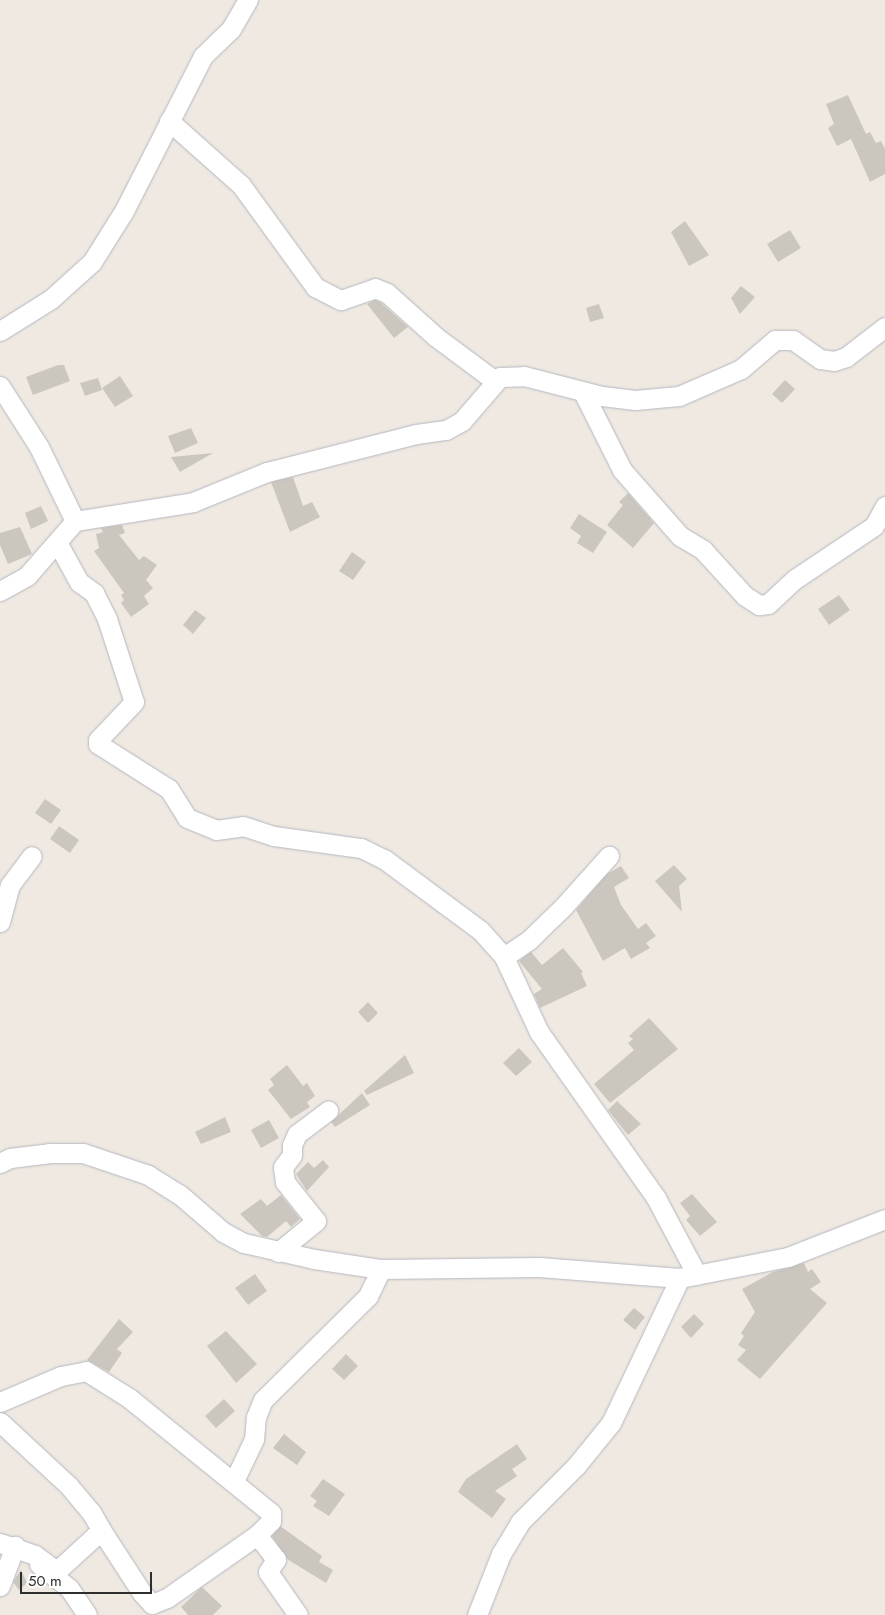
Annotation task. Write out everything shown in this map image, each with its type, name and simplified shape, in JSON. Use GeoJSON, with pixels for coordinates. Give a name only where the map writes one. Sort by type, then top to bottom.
{"type":"FeatureCollection","features":[{"type":"Feature","properties":{"kind":"street"},"geometry":{"type":"LineString","coordinates":[[0,331],[51,299],[92,262],[124,211],[203,56],[231,29],[248,0]]}},
{"type":"Feature","properties":{"kind":"street"},"geometry":{"type":"LineString","coordinates":[[169,121],[241,185],[315,287],[341,300],[375,288],[387,293],[436,337],[495,381]]}},
{"type":"Feature","properties":{"kind":"street"},"geometry":{"type":"LineString","coordinates":[[0,591],[27,576],[75,522],[193,502],[267,472],[416,434],[446,430],[462,421],[500,377],[524,376],[583,392],[635,400],[679,396],[741,369],[775,340],[793,340],[820,359],[834,360],[846,357],[885,327]]}},
{"type":"Feature","properties":{"kind":"street"},"geometry":{"type":"LineString","coordinates":[[0,386],[39,447],[75,522]]}},
{"type":"Feature","properties":{"kind":"street"},"geometry":{"type":"LineString","coordinates":[[583,392],[622,470],[680,536],[703,550],[745,596],[759,605],[768,604],[796,579],[874,526],[884,514]]}},
{"type":"Feature","properties":{"kind":"street"},"geometry":{"type":"LineString","coordinates":[[57,542],[80,582],[94,593],[107,619],[134,702],[98,740],[98,744],[169,789],[187,818],[216,830],[242,826],[274,836],[361,848],[384,859],[480,930],[504,957],[539,1032],[656,1198],[688,1276],[611,1423],[576,1466],[520,1522],[501,1554],[477,1615]]}},
{"type":"Feature","properties":{"kind":"street"},"geometry":{"type":"LineString","coordinates":[[0,922],[10,885],[32,856]]}},
{"type":"Feature","properties":{"kind":"street"},"geometry":{"type":"LineString","coordinates":[[504,957],[529,940],[563,908],[609,856]]}},
{"type":"Feature","properties":{"kind":"street"},"geometry":{"type":"LineString","coordinates":[[278,1252],[316,1221],[285,1182],[283,1166],[292,1155],[292,1145],[297,1134],[328,1111]]}},
{"type":"Feature","properties":{"kind":"street"},"geometry":{"type":"LineString","coordinates":[[0,1163],[10,1158],[49,1153],[83,1153],[115,1162],[148,1175],[179,1194],[222,1232],[244,1243],[278,1252],[382,1269],[539,1267],[688,1276],[788,1257],[885,1219]]}},
{"type":"Feature","properties":{"kind":"street"},"geometry":{"type":"LineString","coordinates":[[234,1481],[254,1439],[256,1417],[263,1400],[368,1296],[382,1269]]}},
{"type":"Feature","properties":{"kind":"street"},"geometry":{"type":"LineString","coordinates":[[0,1402],[61,1376],[86,1372],[129,1398],[234,1481],[254,1502],[271,1513],[271,1521],[233,1555],[167,1598],[152,1604],[142,1593],[91,1512],[69,1486],[0,1422]]}},
{"type":"Feature","properties":{"kind":"street"},"geometry":{"type":"LineString","coordinates":[[257,1535],[276,1559],[268,1572],[298,1615]]}},
{"type":"Feature","properties":{"kind":"street"},"geometry":{"type":"LineString","coordinates":[[14,1547],[52,1568],[60,1568],[95,1536],[105,1536]]}},
{"type":"Feature","properties":{"kind":"street"},"geometry":{"type":"LineString","coordinates":[[0,1586],[14,1547]]}},
{"type":"Feature","properties":{"kind":"street"},"geometry":{"type":"LineString","coordinates":[[14,1547],[53,1578],[69,1588],[87,1615]]}},
{"type":"Feature","properties":{"kind":"building"},"geometry":{"type":"Polygon","coordinates":[[[848,95],[866,134],[870,132],[876,143],[881,141],[885,149],[885,174],[870,182],[851,139],[837,146],[828,128],[834,124],[826,104],[848,95]]]}},
{"type":"Feature","properties":{"kind":"building"},"geometry":{"type":"Polygon","coordinates":[[[685,221],[709,255],[689,266],[671,232],[685,221]]]}},
{"type":"Feature","properties":{"kind":"building"},"geometry":{"type":"Polygon","coordinates":[[[790,230],[801,248],[778,262],[767,244],[790,230]]]}},
{"type":"Feature","properties":{"kind":"building"},"geometry":{"type":"Polygon","coordinates":[[[741,286],[755,297],[740,314],[731,298],[741,286]]]}},
{"type":"Feature","properties":{"kind":"building"},"geometry":{"type":"Polygon","coordinates":[[[375,300],[408,327],[394,338],[367,304],[375,300]]]}},
{"type":"Feature","properties":{"kind":"building"},"geometry":{"type":"Polygon","coordinates":[[[599,304],[604,318],[590,322],[586,308],[599,304]]]}},
{"type":"Feature","properties":{"kind":"building"},"geometry":{"type":"Polygon","coordinates":[[[58,365],[64,365],[70,381],[33,395],[26,377],[58,365]]]}},
{"type":"Feature","properties":{"kind":"building"},"geometry":{"type":"Polygon","coordinates":[[[120,376],[133,396],[115,407],[102,388],[120,376]]]}},
{"type":"Feature","properties":{"kind":"building"},"geometry":{"type":"Polygon","coordinates":[[[98,378],[102,390],[85,396],[80,383],[98,378]]]}},
{"type":"Feature","properties":{"kind":"building"},"geometry":{"type":"Polygon","coordinates":[[[785,380],[795,389],[782,403],[772,394],[785,380]]]}},
{"type":"Feature","properties":{"kind":"building"},"geometry":{"type":"Polygon","coordinates":[[[191,428],[198,443],[175,453],[168,436],[191,428]]]}},
{"type":"Feature","properties":{"kind":"building"},"geometry":{"type":"Polygon","coordinates":[[[213,453],[180,472],[171,457],[213,453]]]}},
{"type":"Feature","properties":{"kind":"building"},"geometry":{"type":"Polygon","coordinates":[[[293,477],[303,506],[312,502],[320,517],[290,532],[271,482],[293,477]]]}},
{"type":"Feature","properties":{"kind":"building"},"geometry":{"type":"Polygon","coordinates":[[[628,493],[654,523],[633,548],[607,525],[623,505],[619,502],[628,493]]]}},
{"type":"Feature","properties":{"kind":"building"},"geometry":{"type":"Polygon","coordinates":[[[41,506],[48,521],[31,529],[25,513],[41,506]]]}},
{"type":"Feature","properties":{"kind":"building"},"geometry":{"type":"Polygon","coordinates":[[[579,514],[607,532],[593,553],[577,543],[581,536],[570,528],[579,514]]]}},
{"type":"Feature","properties":{"kind":"building"},"geometry":{"type":"Polygon","coordinates":[[[122,525],[125,533],[119,535],[139,560],[144,556],[157,565],[146,580],[153,588],[144,596],[149,604],[131,617],[121,603],[124,600],[121,595],[124,593],[94,551],[99,548],[96,534],[103,532],[101,528],[122,525]]]}},
{"type":"Feature","properties":{"kind":"building"},"geometry":{"type":"Polygon","coordinates":[[[20,527],[32,554],[8,564],[0,545],[0,533],[20,527]]]}},
{"type":"Feature","properties":{"kind":"building"},"geometry":{"type":"Polygon","coordinates":[[[352,552],[366,562],[353,580],[339,571],[352,552]]]}},
{"type":"Feature","properties":{"kind":"building"},"geometry":{"type":"Polygon","coordinates":[[[839,595],[850,610],[829,625],[818,609],[839,595]]]}},
{"type":"Feature","properties":{"kind":"building"},"geometry":{"type":"Polygon","coordinates":[[[195,610],[206,618],[193,634],[183,625],[195,610]]]}},
{"type":"Feature","properties":{"kind":"building"},"geometry":{"type":"Polygon","coordinates":[[[45,799],[61,810],[51,824],[35,813],[45,799]]]}},
{"type":"Feature","properties":{"kind":"building"},"geometry":{"type":"Polygon","coordinates":[[[59,826],[79,840],[70,853],[50,839],[59,826]]]}},
{"type":"Feature","properties":{"kind":"building"},"geometry":{"type":"Polygon","coordinates":[[[674,865],[687,879],[679,886],[682,912],[655,881],[674,865]]]}},
{"type":"Feature","properties":{"kind":"building"},"geometry":{"type":"Polygon","coordinates":[[[621,866],[629,878],[614,887],[621,905],[638,929],[646,923],[656,936],[646,943],[650,948],[631,959],[625,948],[603,961],[576,910],[607,874],[621,866]]]}},
{"type":"Feature","properties":{"kind":"building"},"geometry":{"type":"Polygon","coordinates":[[[563,948],[583,972],[581,973],[587,986],[540,1008],[534,994],[542,989],[519,961],[531,952],[542,965],[563,948]]]}},
{"type":"Feature","properties":{"kind":"building"},"geometry":{"type":"Polygon","coordinates":[[[368,1002],[378,1013],[368,1023],[358,1012],[368,1002]]]}},
{"type":"Feature","properties":{"kind":"building"},"geometry":{"type":"Polygon","coordinates":[[[649,1018],[678,1049],[610,1103],[594,1084],[634,1050],[628,1043],[633,1039],[629,1036],[649,1018]]]}},
{"type":"Feature","properties":{"kind":"building"},"geometry":{"type":"Polygon","coordinates":[[[519,1048],[532,1062],[516,1076],[503,1063],[519,1048]]]}},
{"type":"Feature","properties":{"kind":"building"},"geometry":{"type":"Polygon","coordinates":[[[405,1055],[414,1073],[367,1095],[364,1091],[405,1055]]]}},
{"type":"Feature","properties":{"kind":"building"},"geometry":{"type":"Polygon","coordinates":[[[287,1065],[303,1086],[307,1083],[315,1096],[307,1102],[310,1107],[291,1119],[268,1090],[274,1085],[270,1079],[287,1065]]]}},
{"type":"Feature","properties":{"kind":"building"},"geometry":{"type":"Polygon","coordinates":[[[362,1093],[370,1105],[335,1127],[331,1122],[362,1093]]]}},
{"type":"Feature","properties":{"kind":"building"},"geometry":{"type":"Polygon","coordinates":[[[617,1101],[641,1124],[628,1135],[608,1110],[617,1101]]]}},
{"type":"Feature","properties":{"kind":"building"},"geometry":{"type":"Polygon","coordinates":[[[225,1117],[231,1132],[201,1144],[195,1132],[225,1117]]]}},
{"type":"Feature","properties":{"kind":"building"},"geometry":{"type":"Polygon","coordinates":[[[269,1120],[279,1138],[261,1148],[251,1130],[269,1120]]]}},
{"type":"Feature","properties":{"kind":"building"},"geometry":{"type":"Polygon","coordinates":[[[323,1160],[329,1167],[307,1191],[296,1174],[308,1162],[314,1168],[323,1160]]]}},
{"type":"Feature","properties":{"kind":"building"},"geometry":{"type":"Polygon","coordinates":[[[692,1194],[717,1222],[700,1236],[686,1220],[690,1216],[680,1203],[692,1194]]]}},
{"type":"Feature","properties":{"kind":"building"},"geometry":{"type":"Polygon","coordinates":[[[281,1195],[300,1219],[291,1227],[286,1221],[267,1237],[262,1236],[240,1214],[261,1199],[267,1206],[281,1195]]]}},
{"type":"Feature","properties":{"kind":"building"},"geometry":{"type":"Polygon","coordinates":[[[804,1263],[808,1272],[812,1269],[821,1282],[810,1289],[827,1303],[760,1379],[737,1360],[746,1350],[738,1345],[744,1336],[741,1333],[755,1312],[742,1289],[773,1272],[804,1263]]]}},
{"type":"Feature","properties":{"kind":"building"},"geometry":{"type":"Polygon","coordinates":[[[255,1274],[267,1291],[248,1305],[235,1288],[255,1274]]]}},
{"type":"Feature","properties":{"kind":"building"},"geometry":{"type":"Polygon","coordinates":[[[634,1308],[645,1317],[635,1330],[623,1320],[634,1308]]]}},
{"type":"Feature","properties":{"kind":"building"},"geometry":{"type":"Polygon","coordinates":[[[694,1314],[704,1324],[691,1338],[681,1327],[694,1314]]]}},
{"type":"Feature","properties":{"kind":"building"},"geometry":{"type":"Polygon","coordinates":[[[119,1319],[133,1332],[117,1349],[122,1353],[109,1372],[87,1360],[119,1319]]]}},
{"type":"Feature","properties":{"kind":"building"},"geometry":{"type":"Polygon","coordinates":[[[226,1331],[257,1364],[236,1383],[207,1346],[226,1331]]]}},
{"type":"Feature","properties":{"kind":"building"},"geometry":{"type":"Polygon","coordinates":[[[346,1354],[358,1366],[344,1380],[332,1369],[346,1354]]]}},
{"type":"Feature","properties":{"kind":"building"},"geometry":{"type":"Polygon","coordinates":[[[224,1399],[235,1411],[216,1428],[205,1416],[224,1399]]]}},
{"type":"Feature","properties":{"kind":"building"},"geometry":{"type":"Polygon","coordinates":[[[284,1434],[306,1452],[297,1465],[273,1448],[284,1434]]]}},
{"type":"Feature","properties":{"kind":"building"},"geometry":{"type":"Polygon","coordinates":[[[517,1444],[527,1459],[512,1469],[517,1476],[495,1491],[506,1499],[492,1518],[458,1492],[466,1479],[517,1444]]]}},
{"type":"Feature","properties":{"kind":"building"},"geometry":{"type":"Polygon","coordinates":[[[323,1479],[345,1494],[329,1516],[313,1506],[317,1501],[310,1496],[323,1479]]]}},
{"type":"Feature","properties":{"kind":"building"},"geometry":{"type":"Polygon","coordinates":[[[280,1526],[322,1556],[319,1562],[333,1570],[326,1583],[287,1559],[272,1536],[280,1526]]]}},
{"type":"Feature","properties":{"kind":"building"},"geometry":{"type":"Polygon","coordinates":[[[21,1570],[27,1583],[19,1590],[13,1582],[21,1570]]]}},
{"type":"Feature","properties":{"kind":"building"},"geometry":{"type":"Polygon","coordinates":[[[202,1587],[222,1606],[213,1615],[188,1615],[181,1607],[202,1587]]]}}]}
